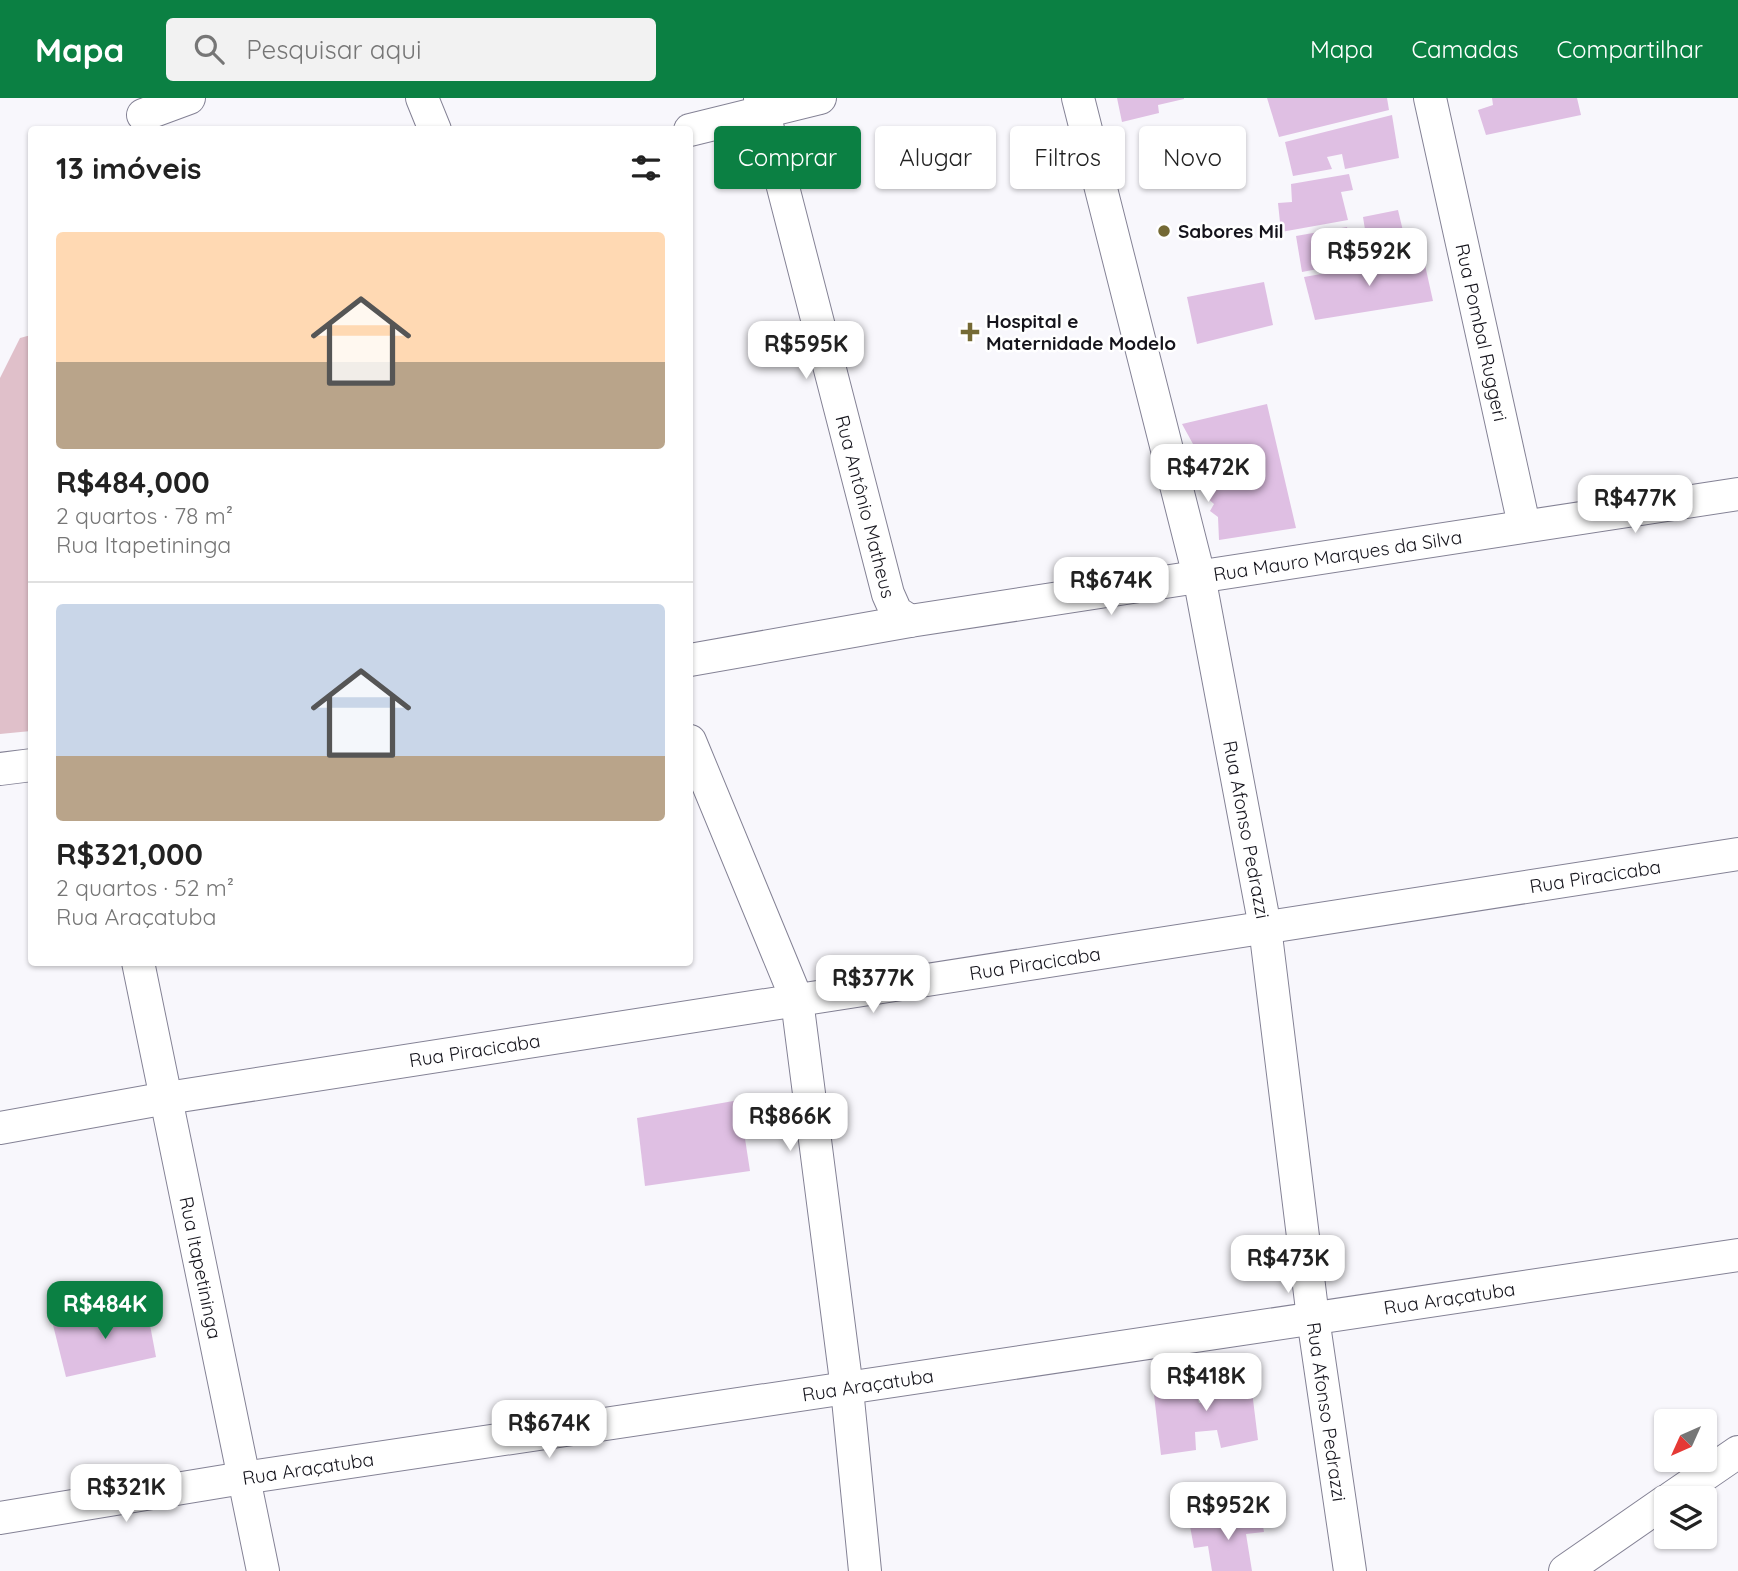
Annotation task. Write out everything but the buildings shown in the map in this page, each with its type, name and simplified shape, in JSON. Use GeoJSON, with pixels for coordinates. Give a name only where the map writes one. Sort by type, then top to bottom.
{"type":"FeatureCollection","features":[{"type":"Feature","properties":{"kind":"street"},"geometry":{"type":"LineString","coordinates":[[142,114],[189,98]]}},
{"type":"Feature","properties":{"kind":"street"},"geometry":{"type":"LineString","coordinates":[[422,98],[433,126]]}},
{"type":"Feature","properties":{"kind":"street"},"geometry":{"type":"LineString","coordinates":[[693,129],[762,104],[820,98]]}},
{"type":"Feature","properties":{"kind":"street","name":"Rua Afonso Pedrazzi"},"geometry":{"type":"LineString","coordinates":[[1078,98],[1199,576],[1265,927],[1313,1318],[1350,1571]]}},
{"type":"Feature","properties":{"kind":"street","name":"Rua Pombal Ruggeri"},"geometry":{"type":"LineString","coordinates":[[1430,98],[1524,525]]}},
{"type":"Feature","properties":{"kind":"street","name":"Rua Antônio Matheus"},"geometry":{"type":"LineString","coordinates":[[762,104],[888,594],[896,612],[910,621]]}},
{"type":"Feature","properties":{"kind":"street","name":"Rua Mauro Marques da Silva"},"geometry":{"type":"LineString","coordinates":[[693,659],[910,621],[1738,494]]}},
{"type":"Feature","properties":{"kind":"street"},"geometry":{"type":"LineString","coordinates":[[693,748],[797,1000],[847,1389],[865,1571]]}},
{"type":"Feature","properties":{"kind":"street"},"geometry":{"type":"LineString","coordinates":[[0,769],[28,766]]}},
{"type":"Feature","properties":{"kind":"street","name":"Rua Piracicaba"},"geometry":{"type":"LineString","coordinates":[[0,1128],[167,1098],[1738,854]]}},
{"type":"Feature","properties":{"kind":"street","name":"Rua Itapetininga"},"geometry":{"type":"LineString","coordinates":[[139,966],[263,1571]]}},
{"type":"Feature","properties":{"kind":"street","name":"Rua Araçatuba"},"geometry":{"type":"LineString","coordinates":[[0,1518],[243,1478],[1738,1255]]}},
{"type":"Feature","properties":{"kind":"street"},"geometry":{"type":"LineString","coordinates":[[1688,1486],[1738,1452]]}},
{"type":"Feature","properties":{"kind":"street"},"geometry":{"type":"LineString","coordinates":[[1565,1571],[1654,1510]]}},
{"type":"Feature","properties":{"kind":"shaded area"},"geometry":{"type":"Polygon","coordinates":[[[28,336],[28,731],[0,734],[0,378],[20,338],[28,336]]]}},
{"type":"Feature","properties":{"kind":"place","name":"Sabores Mil"},"geometry":{"type":"Point","coordinates":[1164,231]}},
{"type":"Feature","properties":{"kind":"place","name":"Hospital e Maternidade Modelo"},"geometry":{"type":"Point","coordinates":[970,332]}}]}
